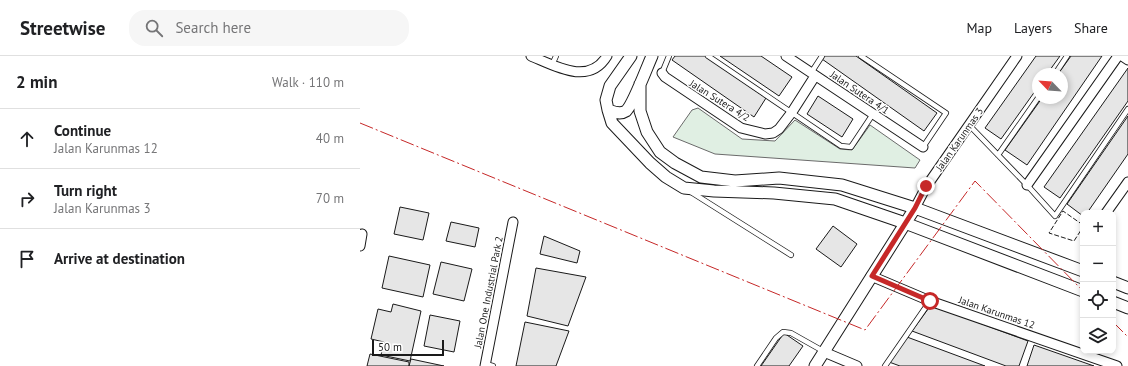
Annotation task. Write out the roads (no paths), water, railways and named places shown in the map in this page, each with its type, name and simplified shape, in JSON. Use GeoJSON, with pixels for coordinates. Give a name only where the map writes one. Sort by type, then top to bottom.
{"type":"FeatureCollection","features":[{"type":"Feature","properties":{"kind":"street"},"geometry":{"type":"LineString","coordinates":[[531,56],[552,65],[577,72],[589,72],[605,61],[607,56]]}},
{"type":"Feature","properties":{"kind":"street"},"geometry":{"type":"LineString","coordinates":[[631,56],[610,86],[606,100],[612,123],[650,163],[666,177],[684,188],[714,191],[774,193],[835,199],[905,223],[1080,290]]}},
{"type":"Feature","properties":{"kind":"street"},"geometry":{"type":"LineString","coordinates":[[608,110],[617,114],[626,111],[632,103],[652,56]]}},
{"type":"Feature","properties":{"kind":"street","name":"Jalan Sutera 4/1"},"geometry":{"type":"LineString","coordinates":[[786,56],[923,147]]}},
{"type":"Feature","properties":{"kind":"street","name":"Jalan Karunmas 3"},"geometry":{"type":"LineString","coordinates":[[815,366],[915,208],[926,186],[1017,56]]}},
{"type":"Feature","properties":{"kind":"street"},"geometry":{"type":"LineString","coordinates":[[1027,185],[1118,56]]}},
{"type":"Feature","properties":{"kind":"street"},"geometry":{"type":"LineString","coordinates":[[1122,56],[1128,60]]}},
{"type":"Feature","properties":{"kind":"street","name":"Jalan Sutera 4/2"},"geometry":{"type":"LineString","coordinates":[[662,73],[665,77],[712,110],[741,128],[764,134],[773,133],[779,129],[792,112],[813,74]]}},
{"type":"Feature","properties":{"kind":"street"},"geometry":{"type":"LineString","coordinates":[[640,84],[640,111],[647,132],[660,152],[675,163],[702,177],[735,181],[779,178],[842,185],[915,208],[1080,270]]}},
{"type":"Feature","properties":{"kind":"street"},"geometry":{"type":"LineString","coordinates":[[675,163],[684,188]]}},
{"type":"Feature","properties":{"kind":"street"},"geometry":{"type":"LineString","coordinates":[[1108,210],[1128,182]]}},
{"type":"Feature","properties":{"kind":"street","name":"Jalan One Industrial Park 2"},"geometry":{"type":"LineString","coordinates":[[488,365],[513,222]]}},
{"type":"Feature","properties":{"kind":"street"},"geometry":{"type":"LineString","coordinates":[[360,246],[362,234]]}},
{"type":"Feature","properties":{"kind":"street","name":"Jalan Karunmas 12"},"geometry":{"type":"LineString","coordinates":[[872,276],[930,301],[1117,366]]}},
{"type":"Feature","properties":{"kind":"street"},"geometry":{"type":"LineString","coordinates":[[1116,283],[1128,288]]}},
{"type":"Feature","properties":{"kind":"street"},"geometry":{"type":"LineString","coordinates":[[1116,303],[1128,308]]}},
{"type":"Feature","properties":{"kind":"street"},"geometry":{"type":"LineString","coordinates":[[824,352],[857,366]]}},
{"type":"Feature","properties":{"kind":"lane"},"geometry":{"type":"LineString","coordinates":[[552,65],[556,56]]}},
{"type":"Feature","properties":{"kind":"lane"},"geometry":{"type":"LineString","coordinates":[[662,73],[669,56]]}},
{"type":"Feature","properties":{"kind":"lane"},"geometry":{"type":"LineString","coordinates":[[708,56],[841,146],[851,146],[873,114]]}},
{"type":"Feature","properties":{"kind":"lane"},"geometry":{"type":"LineString","coordinates":[[813,74],[822,56]]}},
{"type":"Feature","properties":{"kind":"lane"},"geometry":{"type":"LineString","coordinates":[[861,56],[946,113],[923,147]]}},
{"type":"Feature","properties":{"kind":"lane"},"geometry":{"type":"LineString","coordinates":[[1058,68],[1067,56]]}},
{"type":"Feature","properties":{"kind":"lane"},"geometry":{"type":"LineString","coordinates":[[998,155],[1034,104]]}},
{"type":"Feature","properties":{"kind":"lane"},"geometry":{"type":"LineString","coordinates":[[969,125],[1055,216],[1128,109]]}},
{"type":"Feature","properties":{"kind":"lane"},"geometry":{"type":"LineString","coordinates":[[684,188],[791,255]]}},
{"type":"Feature","properties":{"kind":"lane"},"geometry":{"type":"LineString","coordinates":[[885,366],[930,301]]}},
{"type":"Feature","properties":{"kind":"lane"},"geometry":{"type":"LineString","coordinates":[[757,366],[776,338],[783,332],[791,333],[824,352]]}}]}
